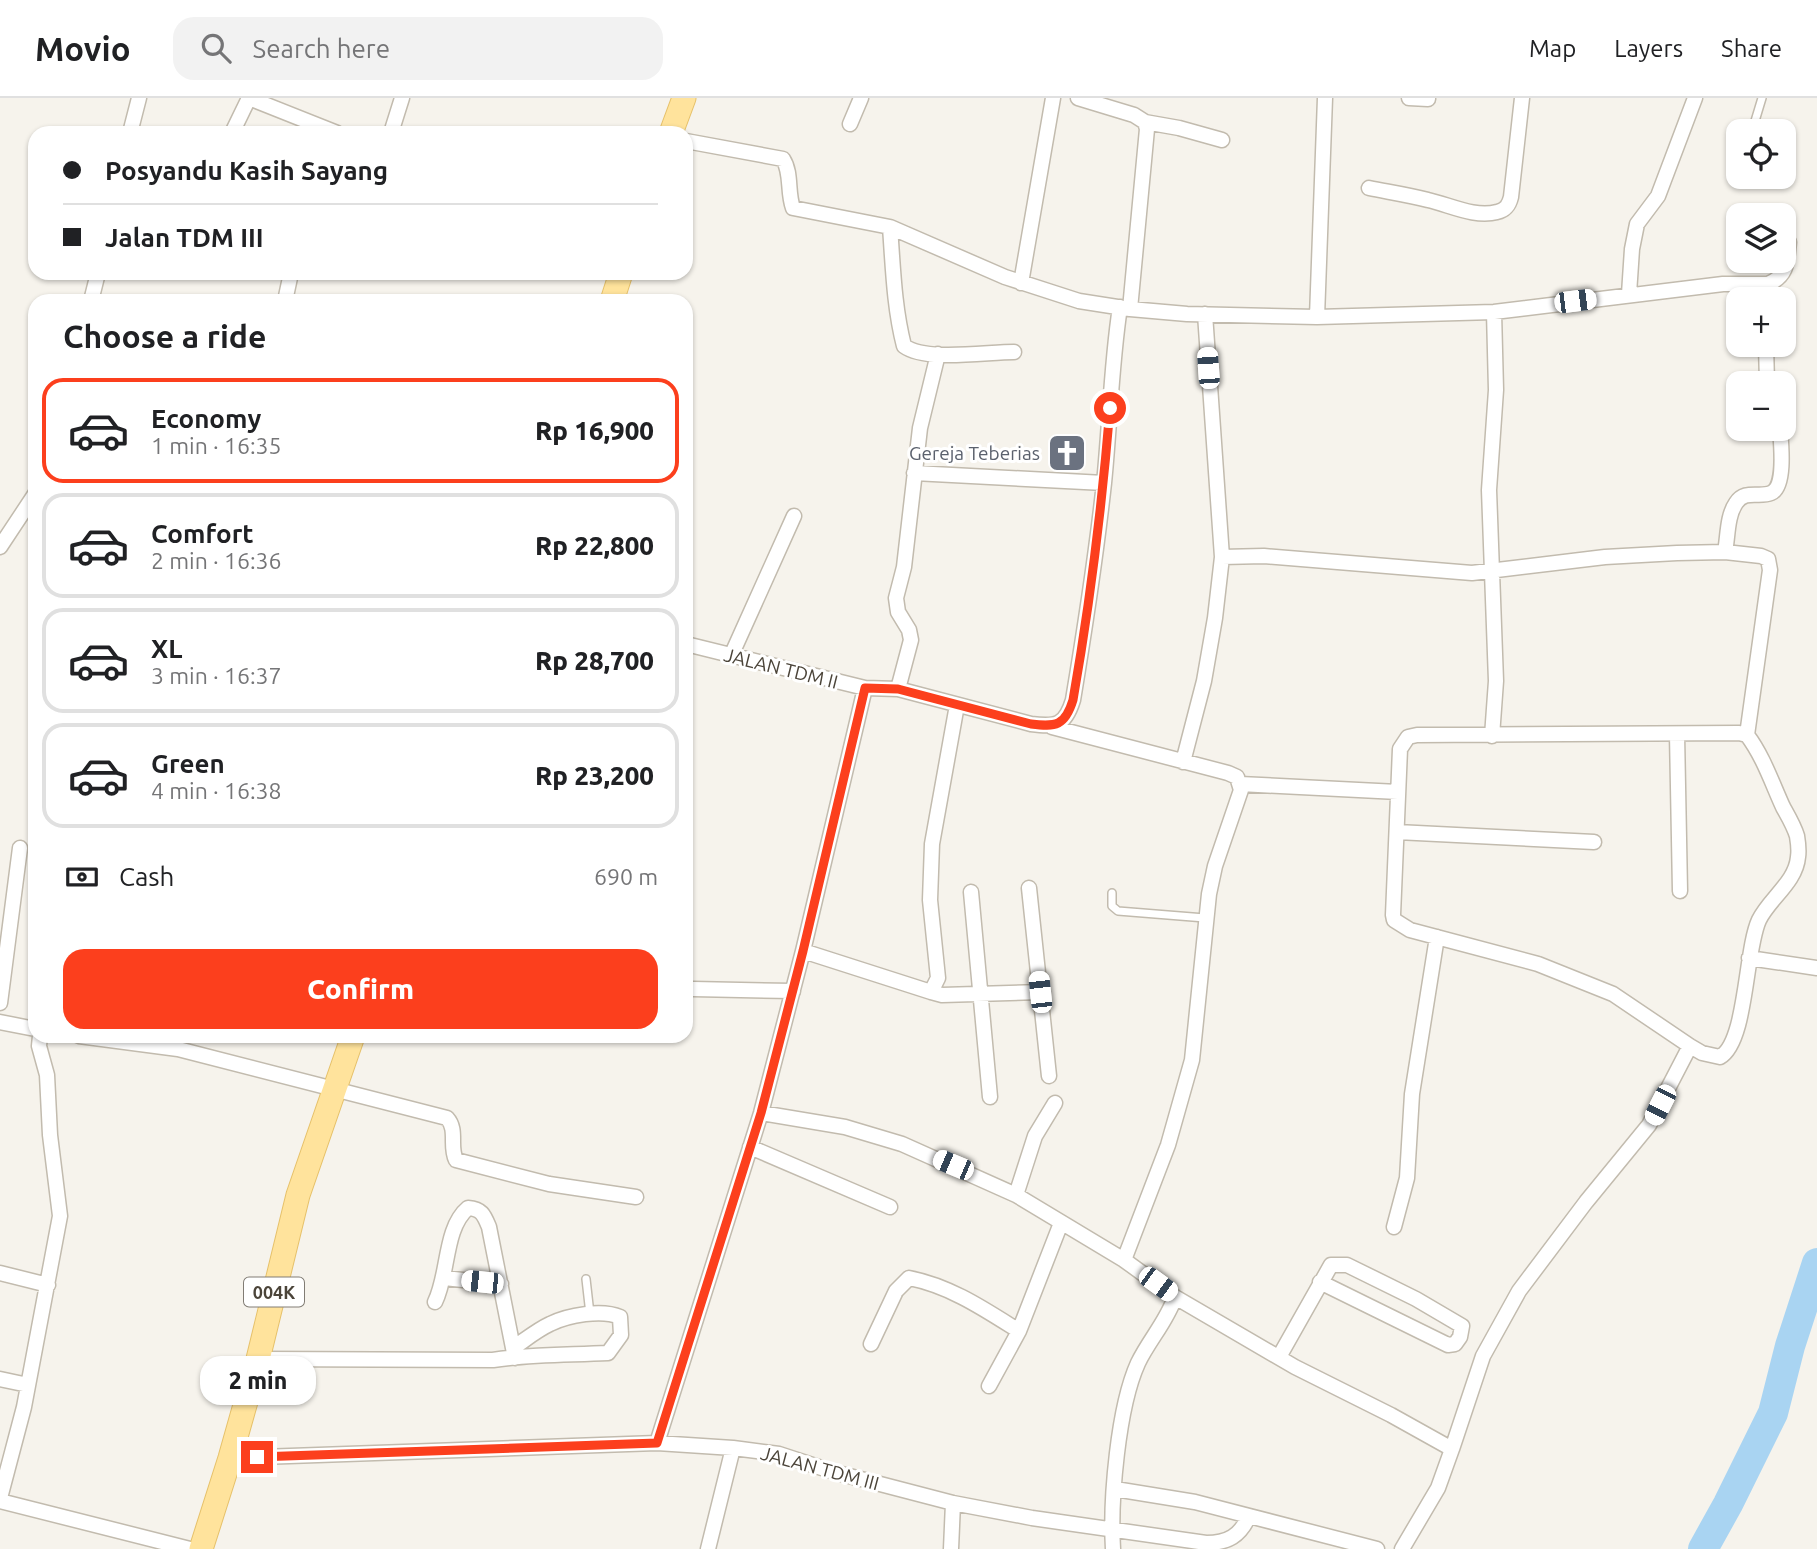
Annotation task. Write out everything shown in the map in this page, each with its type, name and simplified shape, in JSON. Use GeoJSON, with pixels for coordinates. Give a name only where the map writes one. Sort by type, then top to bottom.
{"type":"FeatureCollection","features":[{"type":"Feature","properties":{"kind":"main road"},"geometry":{"type":"LineString","coordinates":[[674,126],[684,98]]}},
{"type":"Feature","properties":{"kind":"main road","name":"004K"},"geometry":{"type":"LineString","coordinates":[[201,1549],[258,1359],[298,1195],[352,1043]]}},
{"type":"Feature","properties":{"kind":"street"},"geometry":{"type":"LineString","coordinates":[[132,126],[139,98]]}},
{"type":"Feature","properties":{"kind":"street"},"geometry":{"type":"LineString","coordinates":[[235,126],[249,98],[314,126]]}},
{"type":"Feature","properties":{"kind":"street"},"geometry":{"type":"LineString","coordinates":[[393,126],[402,98]]}},
{"type":"Feature","properties":{"kind":"street"},"geometry":{"type":"LineString","coordinates":[[850,124],[861,98]]}},
{"type":"Feature","properties":{"kind":"street"},"geometry":{"type":"LineString","coordinates":[[1021,283],[1053,98]]}},
{"type":"Feature","properties":{"kind":"street"},"geometry":{"type":"LineString","coordinates":[[1078,98],[1134,115],[1145,122],[1179,128],[1222,141]]}},
{"type":"Feature","properties":{"kind":"street"},"geometry":{"type":"LineString","coordinates":[[1317,317],[1325,98]]}},
{"type":"Feature","properties":{"kind":"street"},"geometry":{"type":"LineString","coordinates":[[1409,98],[1428,99]]}},
{"type":"Feature","properties":{"kind":"street"},"geometry":{"type":"LineString","coordinates":[[1369,188],[1439,202],[1464,210],[1491,213],[1503,210],[1510,203],[1522,98]]}},
{"type":"Feature","properties":{"kind":"street"},"geometry":{"type":"LineString","coordinates":[[1629,294],[1632,249],[1637,224],[1658,196],[1695,98]]}},
{"type":"Feature","properties":{"kind":"street"},"geometry":{"type":"LineString","coordinates":[[1052,727],[1069,714],[1087,612],[1104,483],[1112,360],[1125,308],[1147,130],[1145,122]]}},
{"type":"Feature","properties":{"kind":"street"},"geometry":{"type":"LineString","coordinates":[[693,142],[783,159],[787,166],[793,208],[890,227],[1021,283],[1079,301],[1125,308],[1205,314],[1317,317],[1494,312],[1723,284],[1768,284],[1779,280],[1784,273]]}},
{"type":"Feature","properties":{"kind":"street"},"geometry":{"type":"LineString","coordinates":[[890,227],[894,281],[904,346],[914,352],[938,354],[1014,352]]}},
{"type":"Feature","properties":{"kind":"street"},"geometry":{"type":"LineString","coordinates":[[1492,736],[1496,681],[1489,489],[1496,390],[1494,312]]}},
{"type":"Feature","properties":{"kind":"street"},"geometry":{"type":"LineString","coordinates":[[1182,761],[1206,668],[1222,557],[1205,314]]}},
{"type":"Feature","properties":{"kind":"street"},"geometry":{"type":"LineString","coordinates":[[898,689],[911,640],[909,630],[898,612],[896,598],[904,567],[920,428],[938,354]]}},
{"type":"Feature","properties":{"kind":"street"},"geometry":{"type":"LineString","coordinates":[[1725,552],[1730,515],[1737,500],[1750,494],[1771,493],[1780,482],[1780,441]]}},
{"type":"Feature","properties":{"kind":"street"},"geometry":{"type":"LineString","coordinates":[[914,473],[1104,483]]}},
{"type":"Feature","properties":{"kind":"street"},"geometry":{"type":"LineString","coordinates":[[0,547],[28,505]]}},
{"type":"Feature","properties":{"kind":"street"},"geometry":{"type":"LineString","coordinates":[[731,656],[794,516]]}},
{"type":"Feature","properties":{"kind":"street"},"geometry":{"type":"LineString","coordinates":[[1222,557],[1264,556],[1472,573],[1605,557],[1725,552],[1768,559],[1770,570],[1747,735],[1758,752],[1797,835],[1798,857],[1792,875],[1758,921],[1749,958],[1745,992],[1729,1051],[1715,1057],[1690,1046],[1613,994],[1538,964],[1410,930],[1394,920],[1392,915],[1400,749],[1408,737],[1417,735],[1747,735]]}},
{"type":"Feature","properties":{"kind":"street","name":"JALAN TDM II"},"geometry":{"type":"LineString","coordinates":[[693,646],[871,688],[898,689],[1031,724],[1052,727],[1227,773],[1237,778],[1240,784]]}},
{"type":"Feature","properties":{"kind":"street"},"geometry":{"type":"LineString","coordinates":[[657,1443],[761,1113],[871,688]]}},
{"type":"Feature","properties":{"kind":"street"},"geometry":{"type":"LineString","coordinates":[[931,992],[938,978],[930,900],[932,844],[957,705]]}},
{"type":"Feature","properties":{"kind":"street"},"geometry":{"type":"LineString","coordinates":[[1677,734],[1680,891]]}},
{"type":"Feature","properties":{"kind":"street"},"geometry":{"type":"LineString","coordinates":[[1124,1260],[1168,1145],[1192,1060],[1205,918],[1215,866],[1241,790],[1240,784],[1398,792]]}},
{"type":"Feature","properties":{"kind":"street"},"geometry":{"type":"LineString","coordinates":[[1397,832],[1594,842]]}},
{"type":"Feature","properties":{"kind":"street"},"geometry":{"type":"LineString","coordinates":[[0,1003],[20,848]]}},
{"type":"Feature","properties":{"kind":"street"},"geometry":{"type":"LineString","coordinates":[[1029,888],[1049,1076]]}},
{"type":"Feature","properties":{"kind":"street"},"geometry":{"type":"LineString","coordinates":[[971,892],[990,1097]]}},
{"type":"Feature","properties":{"kind":"street"},"geometry":{"type":"LineString","coordinates":[[1394,1227],[1407,1178],[1412,1094],[1437,937]]}},
{"type":"Feature","properties":{"kind":"street"},"geometry":{"type":"LineString","coordinates":[[803,951],[942,995],[1040,992]]}},
{"type":"Feature","properties":{"kind":"street"},"geometry":{"type":"LineString","coordinates":[[1749,958],[1817,968]]}},
{"type":"Feature","properties":{"kind":"street"},"geometry":{"type":"LineString","coordinates":[[693,989],[793,990]]}},
{"type":"Feature","properties":{"kind":"street"},"geometry":{"type":"LineString","coordinates":[[0,1022],[28,1028]]}},
{"type":"Feature","properties":{"kind":"street"},"geometry":{"type":"LineString","coordinates":[[39,1043],[47,1074],[50,1135],[60,1216],[28,1384],[0,1499],[190,1549]]}},
{"type":"Feature","properties":{"kind":"street"},"geometry":{"type":"LineString","coordinates":[[182,1043],[335,1090],[447,1118],[453,1128],[453,1155],[456,1160],[550,1184],[636,1197]]}},
{"type":"Feature","properties":{"kind":"street"},"geometry":{"type":"LineString","coordinates":[[1402,1549],[1438,1488],[1483,1356],[1519,1291],[1586,1202],[1650,1125],[1690,1046]]}},
{"type":"Feature","properties":{"kind":"street"},"geometry":{"type":"LineString","coordinates":[[1016,1195],[1035,1136],[1055,1103]]}},
{"type":"Feature","properties":{"kind":"street"},"geometry":{"type":"LineString","coordinates":[[761,1113],[845,1127],[902,1144],[1016,1195],[1124,1260],[1175,1297],[1279,1357],[1452,1449]]}},
{"type":"Feature","properties":{"kind":"street"},"geometry":{"type":"LineString","coordinates":[[750,1147],[890,1207]]}},
{"type":"Feature","properties":{"kind":"street"},"geometry":{"type":"LineString","coordinates":[[435,1302],[460,1215],[468,1208],[478,1209],[485,1215],[489,1227],[514,1353]]}},
{"type":"Feature","properties":{"kind":"street"},"geometry":{"type":"LineString","coordinates":[[989,1386],[1019,1331],[1061,1223]]}},
{"type":"Feature","properties":{"kind":"street"},"geometry":{"type":"LineString","coordinates":[[1279,1357],[1320,1282],[1331,1265],[1347,1265],[1416,1299],[1462,1326],[1460,1337],[1455,1344],[1448,1345],[1320,1282]]}},
{"type":"Feature","properties":{"kind":"street"},"geometry":{"type":"LineString","coordinates":[[0,1273],[48,1285]]}},
{"type":"Feature","properties":{"kind":"street"},"geometry":{"type":"LineString","coordinates":[[444,1278],[501,1284]]}},
{"type":"Feature","properties":{"kind":"street"},"geometry":{"type":"LineString","coordinates":[[871,1344],[896,1291],[909,1278],[943,1288],[969,1300],[1019,1331]]}},
{"type":"Feature","properties":{"kind":"street"},"geometry":{"type":"LineString","coordinates":[[1113,1549],[1115,1489],[1126,1400],[1137,1365],[1175,1297]]}},
{"type":"Feature","properties":{"kind":"street"},"geometry":{"type":"LineString","coordinates":[[258,1359],[493,1360],[514,1353],[551,1323],[590,1315],[607,1314],[620,1317],[621,1335],[608,1353],[514,1353]]}},
{"type":"Feature","properties":{"kind":"street"},"geometry":{"type":"LineString","coordinates":[[0,1379],[28,1384]]}},
{"type":"Feature","properties":{"kind":"street","name":"JALAN TDM III"},"geometry":{"type":"LineString","coordinates":[[230,1458],[657,1443],[779,1454],[834,1472],[953,1503],[1032,1518],[1221,1543],[1236,1536],[1248,1516]]}},
{"type":"Feature","properties":{"kind":"street"},"geometry":{"type":"LineString","coordinates":[[708,1549],[733,1448]]}},
{"type":"Feature","properties":{"kind":"street"},"geometry":{"type":"LineString","coordinates":[[1115,1489],[1195,1502],[1377,1549]]}},
{"type":"Feature","properties":{"kind":"street"},"geometry":{"type":"LineString","coordinates":[[951,1549],[953,1503]]}},
{"type":"Feature","properties":{"kind":"lane"},"geometry":{"type":"LineString","coordinates":[[1756,119],[1762,98]]}},
{"type":"Feature","properties":{"kind":"lane"},"geometry":{"type":"LineString","coordinates":[[1112,893],[1112,906],[1118,911],[1205,918]]}},
{"type":"Feature","properties":{"kind":"lane"},"geometry":{"type":"LineString","coordinates":[[586,1279],[590,1315]]}},
{"type":"Feature","properties":{"kind":"waterway"},"geometry":{"type":"LineString","coordinates":[[1703,1549],[1773,1413],[1790,1346],[1817,1263]]}},
{"type":"Feature","properties":{"kind":"place","name":"Gereja Teberias"},"geometry":{"type":"Point","coordinates":[1067,453]}},
{"type":"Feature","properties":{"kind":"route"},"geometry":{"type":"LineString","coordinates":[[257,1457],[657,1443],[761,1113],[803,951],[865,688],[898,689],[995,716],[1052,727],[1069,714],[1089,601],[1104,483],[1110,408]]}}]}
